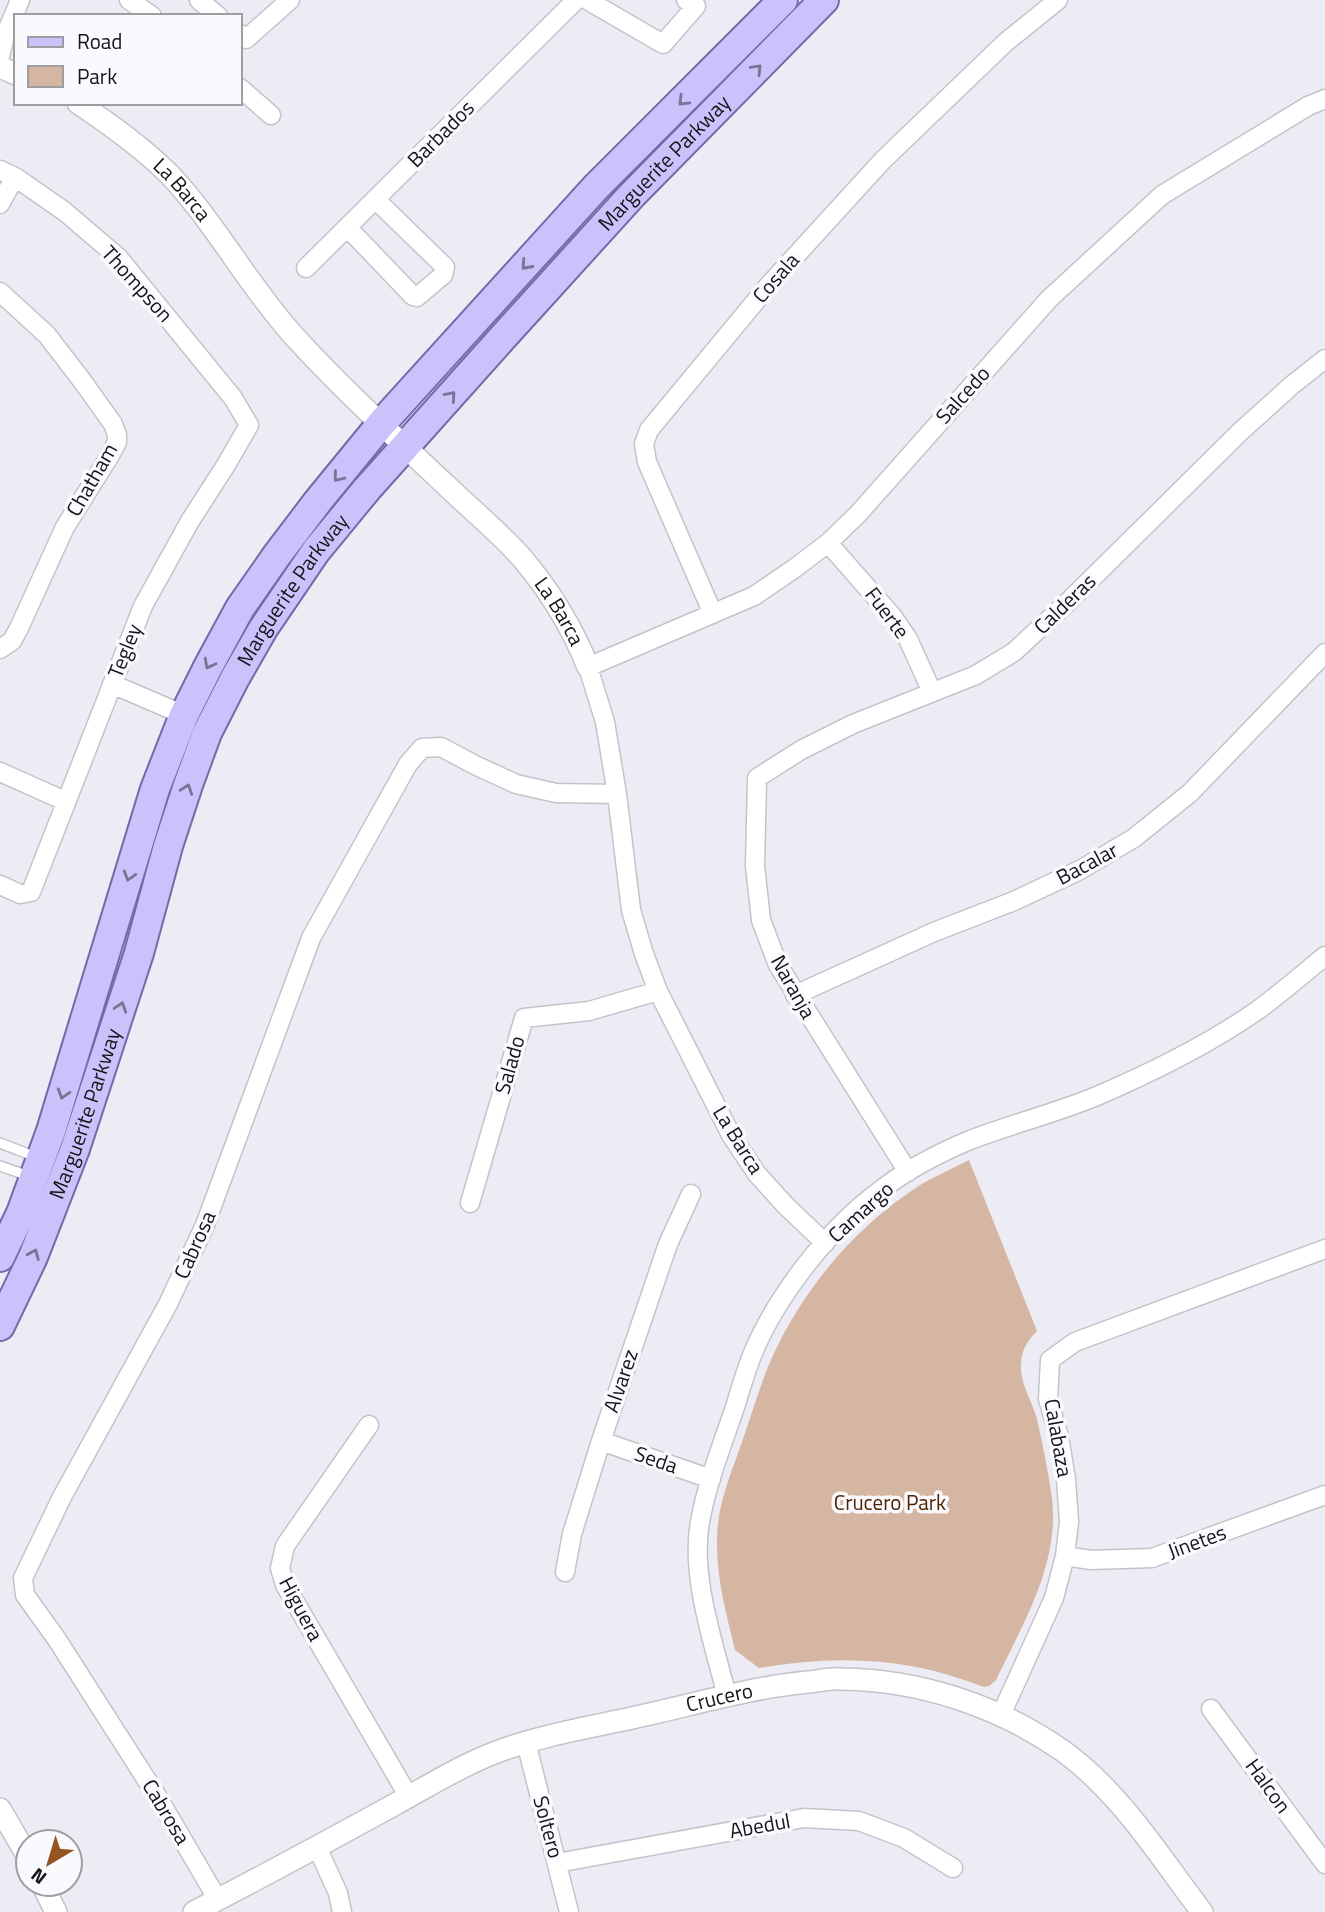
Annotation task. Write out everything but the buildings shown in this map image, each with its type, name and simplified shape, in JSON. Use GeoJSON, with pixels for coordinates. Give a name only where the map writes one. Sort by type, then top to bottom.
{"type":"FeatureCollection","features":[{"type":"Feature","properties":{"kind":"main road","name":"Marguerite Parkway"},"geometry":{"type":"LineString","coordinates":[[0,1257],[21,1213],[51,1173],[51,1131],[155,789],[184,715],[240,608],[309,512],[381,424],[596,187],[783,0]]}},
{"type":"Feature","properties":{"kind":"main road","name":"Marguerite Parkway"},"geometry":{"type":"LineString","coordinates":[[0,1326],[33,1257],[51,1173],[139,953],[184,797],[207,733],[263,629],[316,551],[367,489],[512,326],[632,195],[824,0]]}},
{"type":"Feature","properties":{"kind":"street"},"geometry":{"type":"LineString","coordinates":[[129,0],[149,14]]}},
{"type":"Feature","properties":{"kind":"street"},"geometry":{"type":"LineString","coordinates":[[243,36],[290,0]]}},
{"type":"Feature","properties":{"kind":"street","name":"Barbados"},"geometry":{"type":"LineString","coordinates":[[306,268],[576,0]]}},
{"type":"Feature","properties":{"kind":"street"},"geometry":{"type":"LineString","coordinates":[[587,0],[663,44],[696,6],[686,0]]}},
{"type":"Feature","properties":{"kind":"street","name":"Cosala"},"geometry":{"type":"LineString","coordinates":[[713,614],[647,462],[645,444],[649,430],[769,285],[883,160],[1006,42],[1058,0]]}},
{"type":"Feature","properties":{"kind":"street"},"geometry":{"type":"LineString","coordinates":[[0,56],[14,14]]}},
{"type":"Feature","properties":{"kind":"street"},"geometry":{"type":"LineString","coordinates":[[242,90],[271,115]]}},
{"type":"Feature","properties":{"kind":"street","name":"Salcedo"},"geometry":{"type":"LineString","coordinates":[[588,667],[754,596],[795,568],[858,514],[1049,299],[1162,195],[1308,106],[1325,99]]}},
{"type":"Feature","properties":{"kind":"street","name":"La Barca"},"geometry":{"type":"LineString","coordinates":[[81,105],[128,137],[170,175],[198,208],[271,310],[303,346],[521,557],[561,610],[588,667],[605,722],[631,910],[657,991],[731,1135],[757,1174],[825,1244]]}},
{"type":"Feature","properties":{"kind":"street"},"geometry":{"type":"LineString","coordinates":[[0,204],[7,174]]}},
{"type":"Feature","properties":{"kind":"street","name":"Thompson"},"geometry":{"type":"LineString","coordinates":[[7,174],[64,211],[118,257],[233,398],[249,425]]}},
{"type":"Feature","properties":{"kind":"street"},"geometry":{"type":"LineString","coordinates":[[347,227],[413,296],[417,297],[443,275],[444,267],[375,198]]}},
{"type":"Feature","properties":{"kind":"street","name":"Chatham"},"geometry":{"type":"LineString","coordinates":[[0,292],[47,335],[113,424],[117,442],[65,527],[12,641],[0,649]]}},
{"type":"Feature","properties":{"kind":"street","name":"Calderas"},"geometry":{"type":"LineString","coordinates":[[757,778],[802,750],[853,724],[976,675],[1014,652],[1241,431],[1325,359]]}},
{"type":"Feature","properties":{"kind":"street","name":"Tegley"},"geometry":{"type":"LineString","coordinates":[[0,885],[20,894],[31,892],[143,606],[190,521],[249,425]]}},
{"type":"Feature","properties":{"kind":"street","name":"Fuerte"},"geometry":{"type":"LineString","coordinates":[[828,542],[893,617],[908,639],[932,692]]}},
{"type":"Feature","properties":{"kind":"street","name":"Bacalar"},"geometry":{"type":"LineString","coordinates":[[795,995],[934,932],[1014,901],[1080,870],[1134,838],[1190,793],[1325,653]]}},
{"type":"Feature","properties":{"kind":"street"},"geometry":{"type":"LineString","coordinates":[[112,684],[184,715]]}},
{"type":"Feature","properties":{"kind":"street","name":"Cabrosa"},"geometry":{"type":"LineString","coordinates":[[218,1900],[157,1796],[56,1638],[25,1595],[23,1578],[62,1497],[168,1304],[205,1225],[311,938],[408,764],[422,748],[441,747],[516,784],[556,793],[617,794]]}},
{"type":"Feature","properties":{"kind":"street"},"geometry":{"type":"LineString","coordinates":[[0,772],[65,801]]}},
{"type":"Feature","properties":{"kind":"street","name":"Naranja"},"geometry":{"type":"LineString","coordinates":[[757,778],[755,866],[761,920],[778,965],[908,1172]]}},
{"type":"Feature","properties":{"kind":"street","name":"Camargo"},"geometry":{"type":"LineString","coordinates":[[727,1696],[705,1603],[698,1559],[699,1524],[711,1479],[753,1353],[777,1307],[806,1266],[849,1218],[876,1193],[908,1172],[968,1141],[1095,1097],[1209,1042],[1259,1009],[1325,956]]}},
{"type":"Feature","properties":{"kind":"street","name":"Salado"},"geometry":{"type":"LineString","coordinates":[[470,1203],[524,1018],[589,1011],[657,991]]}},
{"type":"Feature","properties":{"kind":"street","name":"Alvarez"},"geometry":{"type":"LineString","coordinates":[[565,1572],[572,1534],[601,1441],[667,1244],[691,1194]]}},
{"type":"Feature","properties":{"kind":"street","name":"Calabaza"},"geometry":{"type":"LineString","coordinates":[[1001,1715],[1054,1598],[1065,1556],[1069,1522],[1066,1479],[1059,1437],[1048,1399],[1050,1360],[1075,1342],[1325,1249]]}},
{"type":"Feature","properties":{"kind":"street","name":"Higuera"},"geometry":{"type":"LineString","coordinates":[[369,1425],[285,1546],[280,1568],[285,1585],[409,1797]]}},
{"type":"Feature","properties":{"kind":"street","name":"Seda"},"geometry":{"type":"LineString","coordinates":[[601,1441],[711,1479]]}},
{"type":"Feature","properties":{"kind":"street","name":"Jinetes"},"geometry":{"type":"LineString","coordinates":[[1065,1556],[1091,1560],[1152,1558],[1325,1495]]}},
{"type":"Feature","properties":{"kind":"street","name":"Crucero"},"geometry":{"type":"LineString","coordinates":[[194,1912],[492,1754],[526,1742],[727,1696],[784,1684],[840,1678],[889,1682],[946,1694],[1001,1715],[1028,1729],[1065,1753],[1096,1779],[1128,1814],[1202,1912]]}},
{"type":"Feature","properties":{"kind":"street","name":"Halcon"},"geometry":{"type":"LineString","coordinates":[[1211,1709],[1325,1864]]}},
{"type":"Feature","properties":{"kind":"street","name":"Soltero"},"geometry":{"type":"LineString","coordinates":[[526,1742],[569,1912]]}},
{"type":"Feature","properties":{"kind":"street"},"geometry":{"type":"LineString","coordinates":[[0,1809],[14,1833]]}},
{"type":"Feature","properties":{"kind":"street","name":"Abedul"},"geometry":{"type":"LineString","coordinates":[[557,1863],[804,1818],[859,1821],[904,1838],[953,1868]]}},
{"type":"Feature","properties":{"kind":"street"},"geometry":{"type":"LineString","coordinates":[[317,1847],[338,1893],[342,1912]]}},
{"type":"Feature","properties":{"kind":"lane"},"geometry":{"type":"LineString","coordinates":[[0,1143],[51,1173]]}},
{"type":"Feature","properties":{"kind":"lane"},"geometry":{"type":"LineString","coordinates":[[0,1166],[51,1173]]}},
{"type":"Feature","properties":{"kind":"green space","name":"Crucero Park"},"geometry":{"type":"Polygon","coordinates":[[[969,1160],[1037,1331],[1024,1349],[1021,1370],[1037,1419],[1052,1498],[1053,1522],[1045,1569],[1028,1615],[996,1680],[984,1687],[925,1669],[877,1662],[818,1661],[759,1668],[735,1650],[720,1581],[717,1539],[726,1486],[769,1364],[792,1318],[806,1297],[856,1236],[917,1187],[969,1160]]]}}]}
